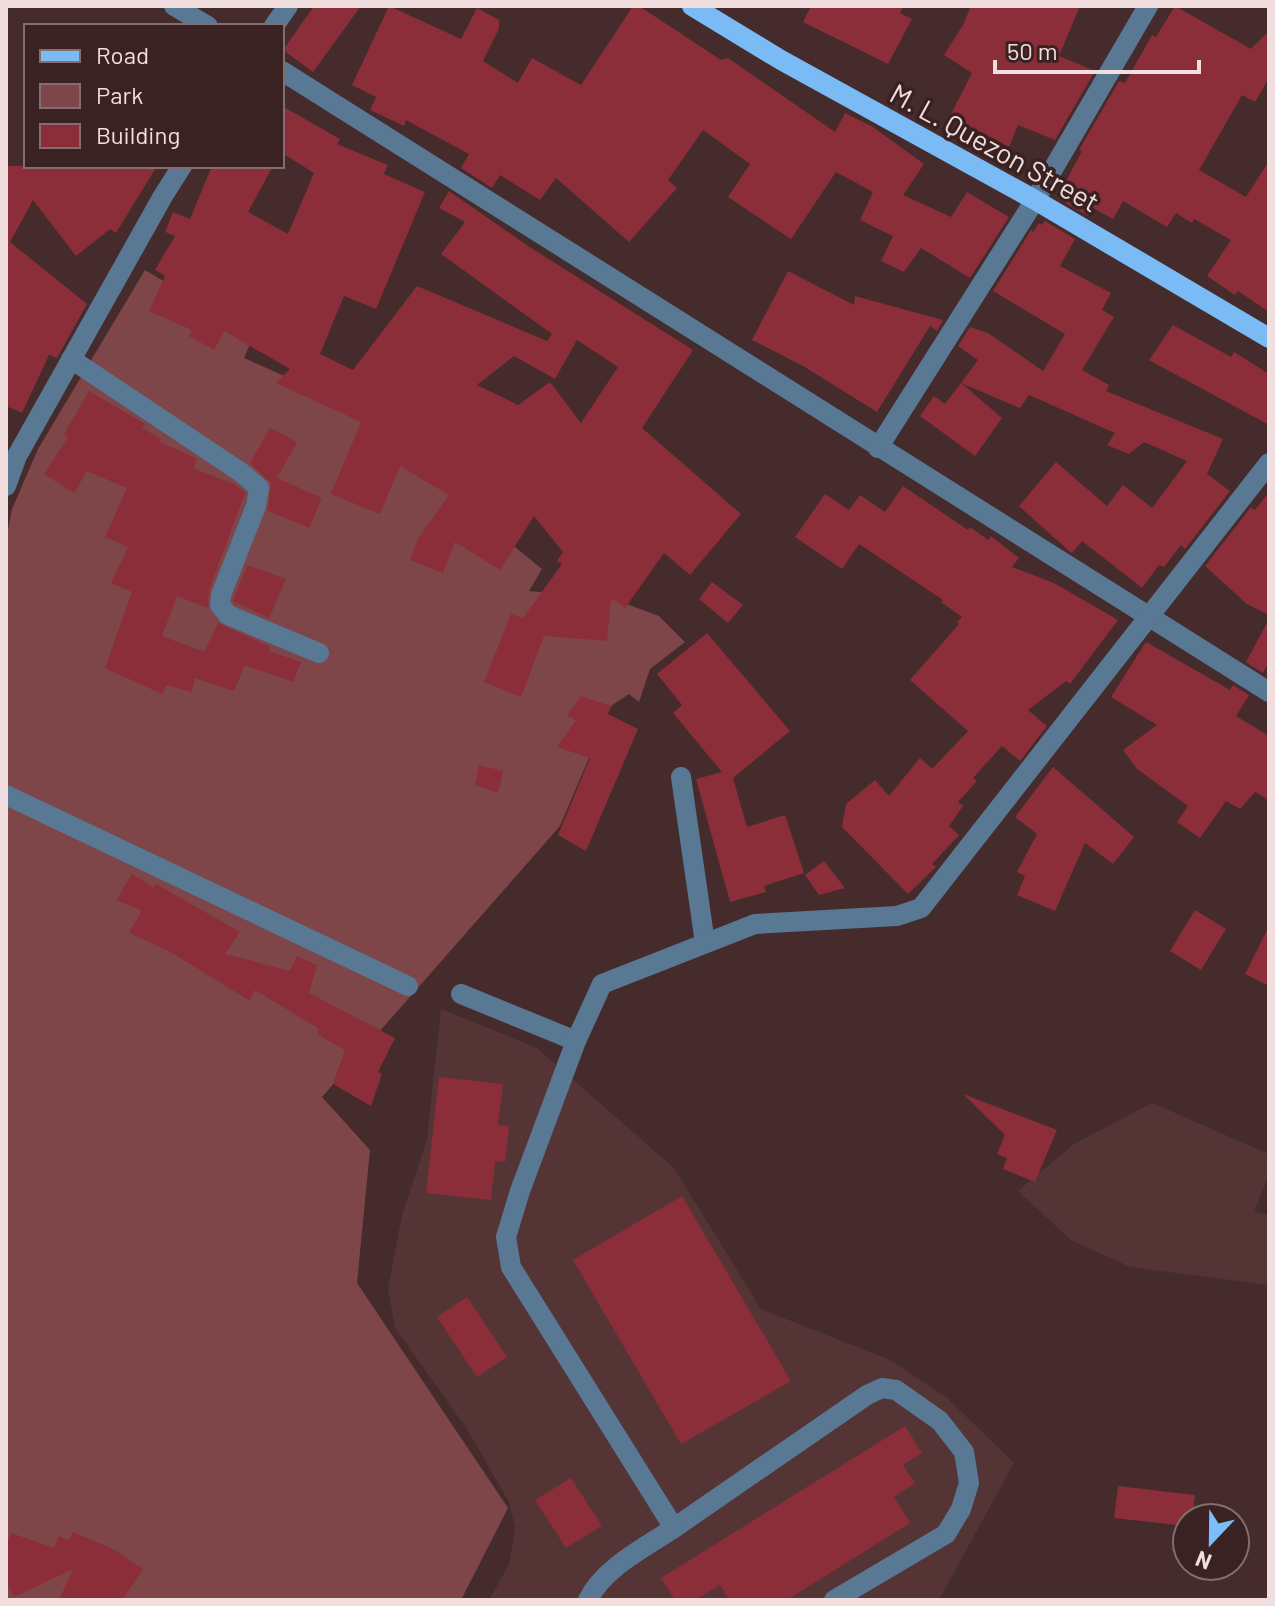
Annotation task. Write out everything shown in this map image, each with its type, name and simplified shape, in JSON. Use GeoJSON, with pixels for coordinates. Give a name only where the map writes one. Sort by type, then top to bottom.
{"type":"FeatureCollection","features":[{"type":"Feature","properties":{"kind":"main road","name":"M. L. Quezon Street"},"geometry":{"type":"LineString","coordinates":[[692,6],[781,60],[1035,200],[1269,338]]}},
{"type":"Feature","properties":{"kind":"street"},"geometry":{"type":"LineString","coordinates":[[174,6],[205,24]]}},
{"type":"Feature","properties":{"kind":"street"},"geometry":{"type":"LineString","coordinates":[[275,24],[288,6]]}},
{"type":"Feature","properties":{"kind":"street"},"geometry":{"type":"LineString","coordinates":[[878,448],[1035,200],[1148,6]]}},
{"type":"Feature","properties":{"kind":"street"},"geometry":{"type":"LineString","coordinates":[[284,72],[1269,692]]}},
{"type":"Feature","properties":{"kind":"street"},"geometry":{"type":"LineString","coordinates":[[6,486],[17,456],[181,168]]}},
{"type":"Feature","properties":{"kind":"street"},"geometry":{"type":"LineString","coordinates":[[71,359],[230,465],[259,488],[256,506],[221,595],[220,605],[228,615],[319,653]]}},
{"type":"Feature","properties":{"kind":"street"},"geometry":{"type":"LineString","coordinates":[[674,1528],[511,1267],[507,1253],[506,1237],[520,1191],[576,1041],[602,984],[755,924],[897,916],[921,908],[1269,463]]}},
{"type":"Feature","properties":{"kind":"street"},"geometry":{"type":"LineString","coordinates":[[681,777],[705,943]]}},
{"type":"Feature","properties":{"kind":"street"},"geometry":{"type":"LineString","coordinates":[[6,795],[408,986]]}},
{"type":"Feature","properties":{"kind":"street"},"geometry":{"type":"LineString","coordinates":[[461,994],[576,1041]]}},
{"type":"Feature","properties":{"kind":"street"},"geometry":{"type":"LineString","coordinates":[[588,1600],[598,1583],[614,1570],[867,1395],[882,1388],[896,1390],[940,1421],[964,1452],[969,1483],[961,1509],[946,1534],[834,1600]]}},
{"type":"Feature","properties":{"kind":"shaded area"},"geometry":{"type":"Polygon","coordinates":[[[441,1009],[537,1048],[674,1168],[761,1309],[890,1360],[946,1397],[1014,1463],[939,1600],[489,1600],[509,1564],[515,1528],[509,1502],[465,1426],[395,1328],[388,1289],[402,1215],[427,1139],[441,1009]]]}},
{"type":"Feature","properties":{"kind":"shaded area"},"geometry":{"type":"Polygon","coordinates":[[[1152,1103],[1269,1154],[1269,1174],[1254,1212],[1269,1215],[1269,1285],[1130,1267],[1071,1240],[1018,1191],[1074,1144],[1152,1103]]]}},
{"type":"Feature","properties":{"kind":"green space"},"geometry":{"type":"Polygon","coordinates":[[[145,270],[254,335],[244,358],[417,435],[439,485],[542,569],[529,591],[613,599],[659,616],[685,642],[650,669],[639,702],[629,694],[611,706],[560,826],[322,1097],[370,1150],[357,1283],[508,1508],[461,1600],[6,1600],[6,540],[12,509],[38,449],[145,270]]]}},
{"type":"Feature","properties":{"kind":"building"},"geometry":{"type":"Polygon","coordinates":[[[314,6],[361,6],[313,72],[284,49],[314,6]]]}},
{"type":"Feature","properties":{"kind":"building"},"geometry":{"type":"Polygon","coordinates":[[[389,6],[461,39],[477,8],[499,20],[499,29],[483,61],[518,83],[532,58],[581,85],[633,6],[639,6],[721,60],[728,58],[835,132],[845,113],[873,127],[924,164],[903,195],[951,217],[967,192],[1009,217],[970,278],[921,248],[904,272],[881,261],[893,236],[860,220],[873,192],[836,172],[791,239],[728,197],[750,164],[703,130],[668,180],[677,188],[629,242],[556,178],[540,200],[500,175],[492,188],[461,168],[469,154],[406,120],[404,126],[370,110],[376,97],[352,85],[389,6]]]}},
{"type":"Feature","properties":{"kind":"building"},"geometry":{"type":"Polygon","coordinates":[[[811,6],[904,6],[900,13],[912,19],[888,64],[803,22],[811,6]]]}},
{"type":"Feature","properties":{"kind":"building"},"geometry":{"type":"Polygon","coordinates":[[[971,6],[1080,6],[1059,56],[1095,71],[1055,140],[1018,125],[1009,147],[950,116],[972,73],[944,55],[971,6]]]}},
{"type":"Feature","properties":{"kind":"building"},"geometry":{"type":"Polygon","coordinates":[[[1175,6],[1251,49],[1269,31],[1269,78],[1255,102],[1242,95],[1199,170],[1246,197],[1269,161],[1269,312],[1238,291],[1235,295],[1207,276],[1231,240],[1194,219],[1192,223],[1176,213],[1167,227],[1123,201],[1113,219],[1093,208],[1088,216],[1057,198],[1082,151],[1079,150],[1119,81],[1125,83],[1152,35],[1156,37],[1175,6]]]}},
{"type":"Feature","properties":{"kind":"building"},"geometry":{"type":"Polygon","coordinates":[[[284,107],[340,139],[337,144],[388,165],[384,174],[425,192],[376,309],[344,296],[320,354],[353,370],[417,286],[547,341],[552,334],[441,254],[465,222],[439,208],[449,191],[528,246],[693,350],[642,428],[741,514],[690,575],[664,553],[625,608],[611,598],[607,641],[544,636],[521,697],[484,682],[511,614],[523,618],[562,564],[557,561],[563,552],[534,516],[500,570],[455,542],[443,573],[410,560],[418,539],[449,495],[400,466],[380,514],[331,494],[361,422],[276,383],[290,369],[224,331],[214,350],[189,336],[192,330],[149,311],[165,276],[155,270],[175,236],[165,232],[173,212],[190,219],[211,168],[272,168],[248,212],[288,234],[314,173],[284,154],[284,107]],[[577,340],[555,379],[514,356],[477,385],[518,405],[550,382],[581,423],[618,367],[577,340]]]}},
{"type":"Feature","properties":{"kind":"building"},"geometry":{"type":"Polygon","coordinates":[[[6,166],[156,168],[116,233],[110,229],[76,256],[33,200],[10,242],[87,304],[57,358],[49,355],[22,413],[6,406],[6,166]]]}},
{"type":"Feature","properties":{"kind":"building"},"geometry":{"type":"Polygon","coordinates":[[[1045,221],[1075,239],[1060,266],[1111,293],[1102,310],[1114,317],[1082,370],[1109,385],[1106,391],[1223,439],[1207,474],[1230,491],[1185,549],[1181,545],[1164,567],[1159,565],[1142,588],[1082,541],[1072,553],[1069,551],[1019,506],[1056,462],[1107,506],[1123,485],[1152,508],[1187,461],[1144,442],[1129,454],[1107,445],[1115,433],[1029,395],[1020,408],[961,383],[978,360],[958,346],[970,327],[988,333],[1043,371],[1065,334],[993,291],[1031,230],[1033,232],[1039,223],[1042,225],[1045,221]]]}},
{"type":"Feature","properties":{"kind":"building"},"geometry":{"type":"Polygon","coordinates":[[[788,271],[854,305],[855,296],[943,320],[937,331],[930,326],[877,412],[803,366],[752,340],[788,271]]]}},
{"type":"Feature","properties":{"kind":"building"},"geometry":{"type":"Polygon","coordinates":[[[1173,325],[1231,357],[1234,352],[1269,374],[1269,425],[1149,360],[1173,325]]]}},
{"type":"Feature","properties":{"kind":"building"},"geometry":{"type":"Polygon","coordinates":[[[961,383],[1002,418],[975,456],[920,416],[934,396],[945,404],[961,383]]]}},
{"type":"Feature","properties":{"kind":"building"},"geometry":{"type":"Polygon","coordinates":[[[89,391],[145,424],[142,428],[161,439],[160,442],[197,459],[193,468],[236,485],[245,493],[209,590],[208,608],[177,596],[162,636],[204,652],[218,623],[270,647],[269,651],[301,662],[293,682],[245,665],[234,691],[195,678],[192,692],[166,685],[162,694],[105,668],[132,592],[111,583],[128,547],[105,537],[127,488],[87,471],[74,493],[44,474],[68,437],[64,434],[89,391]]]}},
{"type":"Feature","properties":{"kind":"building"},"geometry":{"type":"Polygon","coordinates":[[[270,428],[297,442],[277,478],[322,498],[309,528],[268,511],[271,483],[250,463],[270,428]]]}},
{"type":"Feature","properties":{"kind":"building"},"geometry":{"type":"Polygon","coordinates":[[[903,486],[968,530],[970,527],[988,540],[991,536],[1019,558],[1012,567],[1054,583],[1118,620],[1070,684],[1066,681],[1028,710],[1047,726],[1020,761],[1002,746],[973,778],[977,781],[958,802],[963,806],[949,826],[959,835],[932,864],[936,867],[908,894],[842,827],[846,804],[875,780],[889,796],[920,758],[932,769],[968,731],[910,680],[962,617],[941,602],[943,600],[859,544],[842,569],[795,537],[825,494],[849,510],[860,495],[885,512],[903,486]]]}},
{"type":"Feature","properties":{"kind":"building"},"geometry":{"type":"Polygon","coordinates":[[[1269,492],[1269,615],[1247,604],[1205,566],[1251,507],[1255,510],[1269,492]]]}},
{"type":"Feature","properties":{"kind":"building"},"geometry":{"type":"Polygon","coordinates":[[[247,565],[286,579],[269,618],[233,601],[247,565]]]}},
{"type":"Feature","properties":{"kind":"building"},"geometry":{"type":"Polygon","coordinates":[[[712,582],[743,605],[728,623],[699,599],[712,582]]]}},
{"type":"Feature","properties":{"kind":"building"},"geometry":{"type":"Polygon","coordinates":[[[1269,619],[1269,662],[1263,673],[1246,662],[1269,619]]]}},
{"type":"Feature","properties":{"kind":"building"},"geometry":{"type":"Polygon","coordinates":[[[707,633],[790,731],[733,778],[747,827],[785,815],[804,873],[764,886],[766,892],[730,902],[696,779],[722,772],[673,713],[682,705],[657,674],[707,633]]]}},
{"type":"Feature","properties":{"kind":"building"},"geometry":{"type":"Polygon","coordinates":[[[1146,642],[1230,690],[1233,685],[1249,695],[1236,716],[1269,736],[1269,800],[1255,792],[1240,809],[1226,801],[1200,838],[1177,822],[1188,806],[1137,769],[1123,750],[1157,725],[1111,697],[1146,642]]]}},
{"type":"Feature","properties":{"kind":"building"},"geometry":{"type":"Polygon","coordinates":[[[581,696],[611,706],[608,714],[638,729],[586,851],[558,835],[590,758],[557,747],[576,720],[567,716],[581,696]]]}},
{"type":"Feature","properties":{"kind":"building"},"geometry":{"type":"Polygon","coordinates":[[[479,765],[503,771],[498,793],[475,785],[479,765]]]}},
{"type":"Feature","properties":{"kind":"building"},"geometry":{"type":"Polygon","coordinates":[[[1053,767],[1134,837],[1113,864],[1085,843],[1055,911],[1017,895],[1025,876],[1017,872],[1037,834],[1015,817],[1053,767]]]}},
{"type":"Feature","properties":{"kind":"building"},"geometry":{"type":"Polygon","coordinates":[[[824,861],[845,888],[819,895],[805,875],[824,861]]]}},
{"type":"Feature","properties":{"kind":"building"},"geometry":{"type":"Polygon","coordinates":[[[132,874],[154,888],[156,884],[240,932],[225,954],[290,971],[297,956],[317,965],[309,993],[395,1038],[378,1072],[382,1074],[371,1106],[333,1084],[345,1050],[317,1034],[319,1029],[255,990],[250,1001],[169,951],[129,933],[142,910],[116,900],[132,874]]]}},
{"type":"Feature","properties":{"kind":"building"},"geometry":{"type":"Polygon","coordinates":[[[1195,910],[1226,929],[1201,970],[1170,951],[1195,910]]]}},
{"type":"Feature","properties":{"kind":"building"},"geometry":{"type":"Polygon","coordinates":[[[1269,926],[1269,986],[1245,974],[1269,926]]]}},
{"type":"Feature","properties":{"kind":"building"},"geometry":{"type":"Polygon","coordinates":[[[439,1077],[503,1084],[498,1125],[509,1126],[505,1162],[495,1161],[491,1200],[426,1193],[439,1077]]]}},
{"type":"Feature","properties":{"kind":"building"},"geometry":{"type":"Polygon","coordinates":[[[963,1094],[1057,1130],[1035,1182],[1003,1169],[1007,1158],[997,1154],[1005,1135],[963,1094]]]}},
{"type":"Feature","properties":{"kind":"building"},"geometry":{"type":"Polygon","coordinates":[[[682,1196],[791,1381],[681,1444],[573,1260],[682,1196]]]}},
{"type":"Feature","properties":{"kind":"building"},"geometry":{"type":"Polygon","coordinates":[[[467,1297],[507,1357],[477,1377],[437,1317],[467,1297]]]}},
{"type":"Feature","properties":{"kind":"building"},"geometry":{"type":"Polygon","coordinates":[[[905,1426],[922,1453],[903,1465],[915,1483],[894,1497],[910,1523],[787,1600],[729,1600],[720,1585],[695,1600],[675,1600],[661,1578],[905,1426]]]}},
{"type":"Feature","properties":{"kind":"building"},"geometry":{"type":"Polygon","coordinates":[[[571,1478],[602,1526],[566,1548],[535,1500],[571,1478]]]}},
{"type":"Feature","properties":{"kind":"building"},"geometry":{"type":"Polygon","coordinates":[[[1118,1486],[1195,1495],[1194,1502],[1171,1502],[1171,1524],[1114,1518],[1118,1486]]]}},
{"type":"Feature","properties":{"kind":"building"},"geometry":{"type":"Polygon","coordinates":[[[73,1532],[113,1549],[143,1569],[122,1600],[59,1600],[73,1569],[14,1597],[6,1581],[6,1545],[11,1533],[54,1548],[59,1536],[69,1540],[73,1532]]]}}]}
